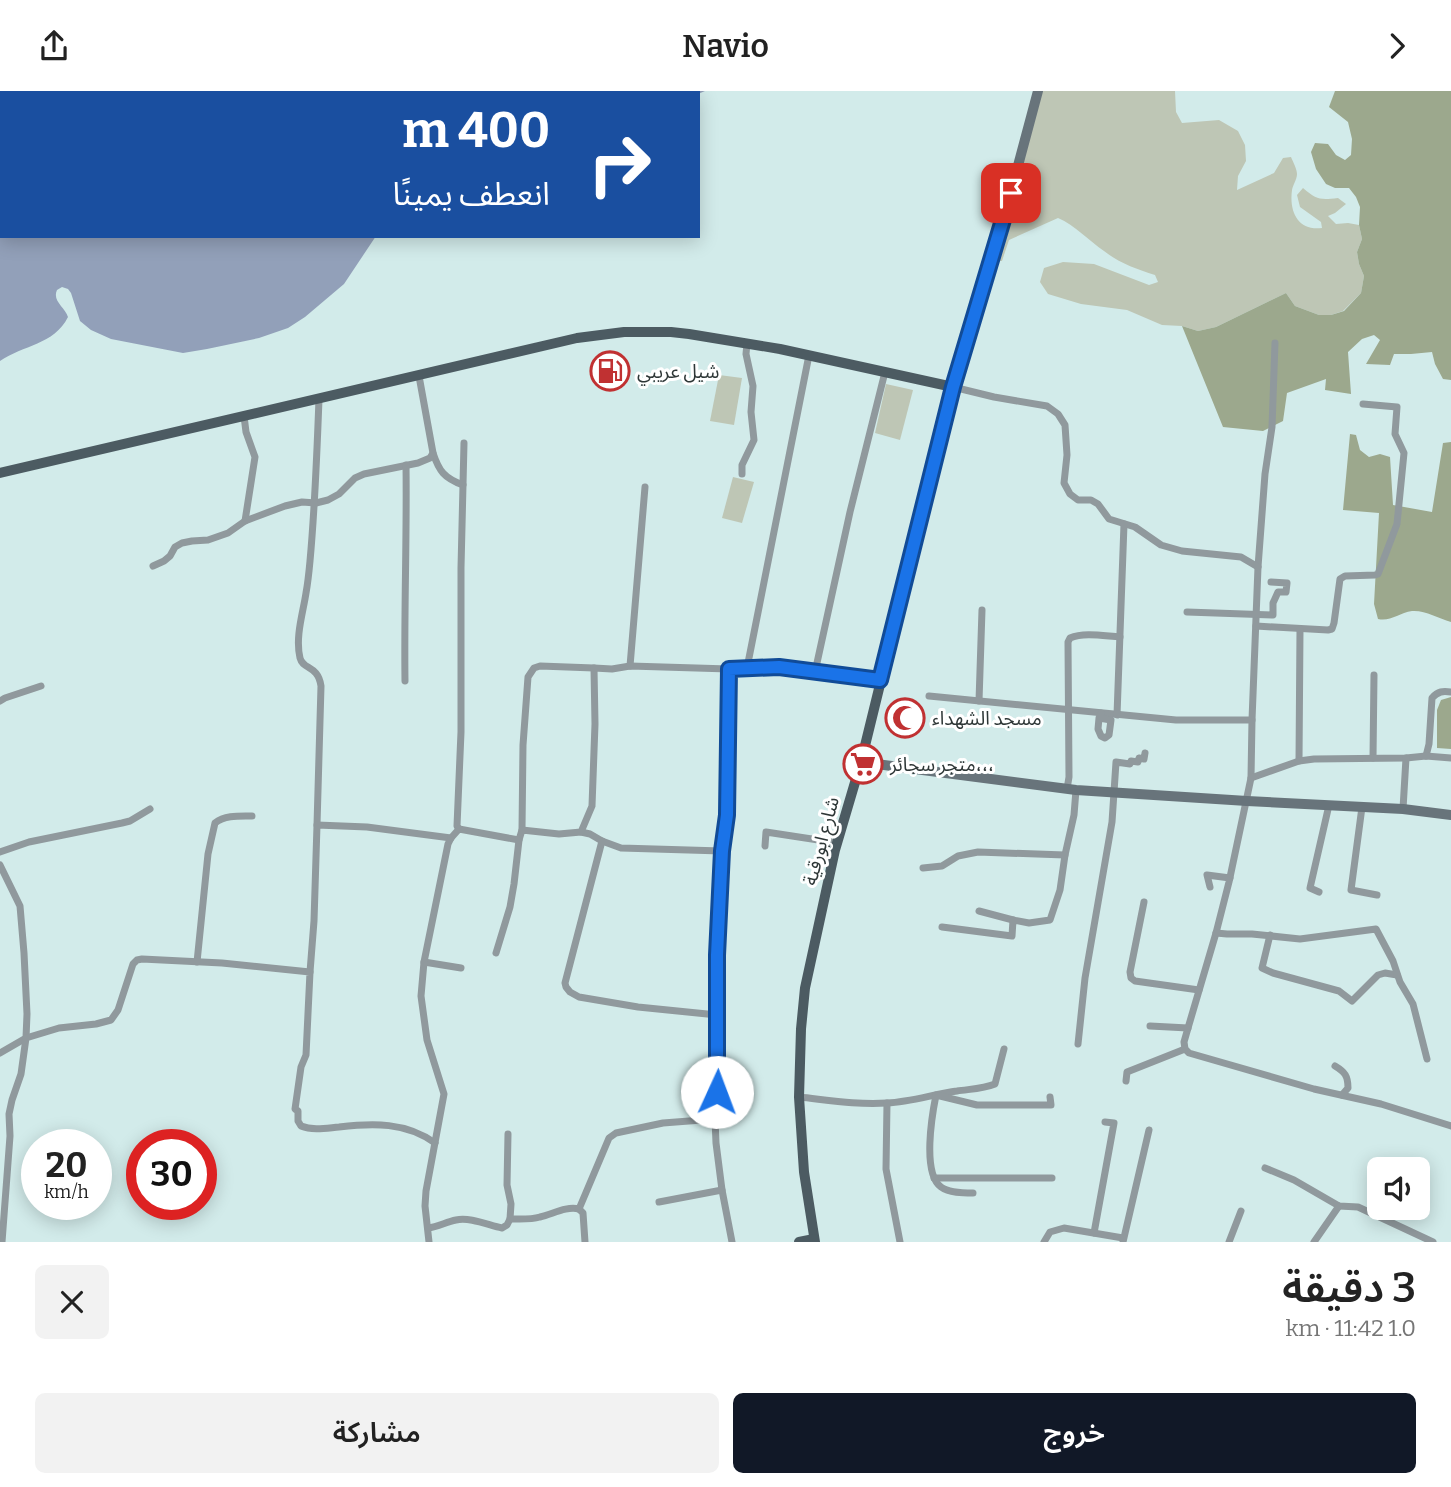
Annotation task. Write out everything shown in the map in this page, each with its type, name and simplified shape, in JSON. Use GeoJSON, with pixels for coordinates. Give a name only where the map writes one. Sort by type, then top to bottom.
{"type":"FeatureCollection","features":[{"type":"Feature","properties":{"kind":"main road","name":"شارع ابورقية"},"geometry":{"type":"LineString","coordinates":[[815,1240],[804,1172],[799,1097],[805,988],[838,843],[861,762],[953,387],[1004,218],[1038,91]]}},
{"type":"Feature","properties":{"kind":"main road"},"geometry":{"type":"LineString","coordinates":[[0,473],[577,338],[604,334],[671,332],[747,343],[953,387]]}},
{"type":"Feature","properties":{"kind":"main road"},"geometry":{"type":"LineString","coordinates":[[861,762],[1072,790],[1403,809],[1451,815]]}},
{"type":"Feature","properties":{"kind":"main road"},"geometry":{"type":"LineString","coordinates":[[799,1242],[815,1240]]}},
{"type":"Feature","properties":{"kind":"street"},"geometry":{"type":"LineString","coordinates":[[743,474],[742,465],[754,440],[751,412],[753,386],[746,354],[747,343]]}},
{"type":"Feature","properties":{"kind":"street"},"geometry":{"type":"LineString","coordinates":[[1275,343],[1272,427],[1265,474],[1258,567],[1251,778],[1230,878],[1184,1042],[1185,1049],[1189,1053],[1381,1104],[1451,1126]]}},
{"type":"Feature","properties":{"kind":"street"},"geometry":{"type":"LineString","coordinates":[[747,668],[809,355]]}},
{"type":"Feature","properties":{"kind":"street"},"geometry":{"type":"LineString","coordinates":[[815,671],[850,512],[885,372]]}},
{"type":"Feature","properties":{"kind":"street"},"geometry":{"type":"LineString","coordinates":[[419,376],[438,468],[449,480],[463,485]]}},
{"type":"Feature","properties":{"kind":"street"},"geometry":{"type":"LineString","coordinates":[[953,387],[1046,406],[1058,414],[1065,425],[1067,456],[1064,483],[1070,494],[1078,500],[1091,500],[1098,504],[1109,519],[1135,527],[1161,545],[1182,551],[1241,557],[1258,567]]}},
{"type":"Feature","properties":{"kind":"street"},"geometry":{"type":"LineString","coordinates":[[319,398],[316,503],[299,633],[300,659],[315,671],[321,686],[314,921],[306,1055],[301,1067],[295,1109],[298,1111],[301,1126],[314,1129],[391,1125],[416,1131],[435,1143]]}},
{"type":"Feature","properties":{"kind":"street"},"geometry":{"type":"LineString","coordinates":[[1256,627],[1332,629],[1340,579],[1345,576],[1378,574],[1397,524],[1404,453],[1395,434],[1397,407],[1363,404]]}},
{"type":"Feature","properties":{"kind":"street"},"geometry":{"type":"LineString","coordinates":[[244,416],[246,432],[255,457],[245,521]]}},
{"type":"Feature","properties":{"kind":"street"},"geometry":{"type":"LineString","coordinates":[[459,829],[464,443]]}},
{"type":"Feature","properties":{"kind":"street"},"geometry":{"type":"LineString","coordinates":[[153,566],[164,561],[175,547],[182,543],[208,540],[228,533],[245,521],[293,504],[328,501],[355,478],[423,461],[433,453]]}},
{"type":"Feature","properties":{"kind":"street"},"geometry":{"type":"LineString","coordinates":[[405,465],[405,681]]}},
{"type":"Feature","properties":{"kind":"street"},"geometry":{"type":"LineString","coordinates":[[630,666],[645,487]]}},
{"type":"Feature","properties":{"kind":"street"},"geometry":{"type":"LineString","coordinates":[[1117,715],[1124,524]]}},
{"type":"Feature","properties":{"kind":"street"},"geometry":{"type":"LineString","coordinates":[[1187,612],[1273,615],[1273,603],[1278,592],[1286,592],[1287,583],[1271,582]]}},
{"type":"Feature","properties":{"kind":"street"},"geometry":{"type":"LineString","coordinates":[[979,701],[982,610]]}},
{"type":"Feature","properties":{"kind":"street"},"geometry":{"type":"LineString","coordinates":[[1299,761],[1300,629]]}},
{"type":"Feature","properties":{"kind":"street"},"geometry":{"type":"LineString","coordinates":[[978,911],[1029,923],[1050,920],[1074,815],[1069,777],[1068,642],[1073,636],[1081,635],[1120,637]]}},
{"type":"Feature","properties":{"kind":"street"},"geometry":{"type":"LineString","coordinates":[[496,953],[510,907],[522,830],[523,745],[528,677],[534,668],[779,667],[880,680]]}},
{"type":"Feature","properties":{"kind":"street"},"geometry":{"type":"LineString","coordinates":[[581,832],[592,806],[594,668]]}},
{"type":"Feature","properties":{"kind":"street"},"geometry":{"type":"LineString","coordinates":[[729,669],[727,815],[722,851],[717,955],[718,1054],[715,1119],[722,1190],[732,1242]]}},
{"type":"Feature","properties":{"kind":"street"},"geometry":{"type":"LineString","coordinates":[[1373,758],[1374,675]]}},
{"type":"Feature","properties":{"kind":"street"},"geometry":{"type":"LineString","coordinates":[[0,701],[41,686]]}},
{"type":"Feature","properties":{"kind":"street"},"geometry":{"type":"LineString","coordinates":[[1426,756],[1432,698],[1441,691],[1451,692]]}},
{"type":"Feature","properties":{"kind":"street"},"geometry":{"type":"LineString","coordinates":[[929,696],[1069,709],[1100,715],[1176,720],[1252,720]]}},
{"type":"Feature","properties":{"kind":"street"},"geometry":{"type":"LineString","coordinates":[[1079,1044],[1085,978],[1111,822],[1116,762],[1138,762],[1139,758],[1144,759],[1145,753]]}},
{"type":"Feature","properties":{"kind":"street"},"geometry":{"type":"LineString","coordinates":[[1251,778],[1299,761],[1426,756],[1451,758]]}},
{"type":"Feature","properties":{"kind":"street"},"geometry":{"type":"LineString","coordinates":[[1403,809],[1406,758]]}},
{"type":"Feature","properties":{"kind":"street"},"geometry":{"type":"LineString","coordinates":[[1319,893],[1310,888],[1329,805]]}},
{"type":"Feature","properties":{"kind":"street"},"geometry":{"type":"LineString","coordinates":[[1362,807],[1351,890],[1377,895]]}},
{"type":"Feature","properties":{"kind":"street"},"geometry":{"type":"LineString","coordinates":[[0,852],[29,842],[130,821],[150,809]]}},
{"type":"Feature","properties":{"kind":"street"},"geometry":{"type":"LineString","coordinates":[[197,962],[208,854],[215,824],[218,820],[230,817],[252,816]]}},
{"type":"Feature","properties":{"kind":"street"},"geometry":{"type":"LineString","coordinates":[[317,825],[367,827],[451,838]]}},
{"type":"Feature","properties":{"kind":"street"},"geometry":{"type":"LineString","coordinates":[[429,1242],[425,1199],[444,1094],[427,1040],[421,996],[424,962],[448,844],[459,829]]}},
{"type":"Feature","properties":{"kind":"street"},"geometry":{"type":"LineString","coordinates":[[459,829],[519,840]]}},
{"type":"Feature","properties":{"kind":"street"},"geometry":{"type":"LineString","coordinates":[[522,830],[559,834],[581,832],[621,848],[722,851]]}},
{"type":"Feature","properties":{"kind":"street"},"geometry":{"type":"LineString","coordinates":[[765,846],[766,832],[838,843]]}},
{"type":"Feature","properties":{"kind":"street"},"geometry":{"type":"LineString","coordinates":[[602,841],[566,987],[579,996],[638,1007],[717,1015]]}},
{"type":"Feature","properties":{"kind":"street"},"geometry":{"type":"LineString","coordinates":[[923,868],[942,866],[958,856],[978,852],[1065,855]]}},
{"type":"Feature","properties":{"kind":"street"},"geometry":{"type":"LineString","coordinates":[[0,865],[20,906],[27,1014],[21,1073],[9,1114],[10,1136],[2,1242]]}},
{"type":"Feature","properties":{"kind":"street"},"geometry":{"type":"LineString","coordinates":[[1210,887],[1207,875],[1230,878]]}},
{"type":"Feature","properties":{"kind":"street"},"geometry":{"type":"LineString","coordinates":[[1143,902],[1131,978],[1135,981],[1199,990]]}},
{"type":"Feature","properties":{"kind":"street"},"geometry":{"type":"LineString","coordinates":[[942,927],[1012,936],[1013,921]]}},
{"type":"Feature","properties":{"kind":"street"},"geometry":{"type":"LineString","coordinates":[[1216,933],[1300,939],[1376,929],[1413,1004],[1427,1059]]}},
{"type":"Feature","properties":{"kind":"street"},"geometry":{"type":"LineString","coordinates":[[1269,935],[1262,968],[1339,991],[1352,1001],[1378,975],[1398,975]]}},
{"type":"Feature","properties":{"kind":"street"},"geometry":{"type":"LineString","coordinates":[[0,1053],[26,1038],[59,1028],[111,1020],[118,1010],[133,964],[137,960],[197,962],[310,972]]}},
{"type":"Feature","properties":{"kind":"street"},"geometry":{"type":"LineString","coordinates":[[424,962],[461,968]]}},
{"type":"Feature","properties":{"kind":"street"},"geometry":{"type":"LineString","coordinates":[[1150,1026],[1188,1028]]}},
{"type":"Feature","properties":{"kind":"street"},"geometry":{"type":"LineString","coordinates":[[799,1097],[887,1103],[989,1087],[995,1084],[1003,1049]]}},
{"type":"Feature","properties":{"kind":"street"},"geometry":{"type":"LineString","coordinates":[[1126,1081],[1127,1072],[1185,1049]]}},
{"type":"Feature","properties":{"kind":"street"},"geometry":{"type":"LineString","coordinates":[[1335,1066],[1344,1072],[1348,1080],[1348,1088],[1342,1095]]}},
{"type":"Feature","properties":{"kind":"street"},"geometry":{"type":"LineString","coordinates":[[936,1095],[977,1105],[1051,1105],[1050,1097]]}},
{"type":"Feature","properties":{"kind":"street"},"geometry":{"type":"LineString","coordinates":[[936,1095],[931,1122],[930,1169],[941,1188],[973,1193]]}},
{"type":"Feature","properties":{"kind":"street"},"geometry":{"type":"LineString","coordinates":[[887,1103],[886,1169],[900,1242]]}},
{"type":"Feature","properties":{"kind":"street"},"geometry":{"type":"LineString","coordinates":[[579,1209],[611,1136],[663,1123],[715,1119]]}},
{"type":"Feature","properties":{"kind":"street"},"geometry":{"type":"LineString","coordinates":[[1094,1233],[1114,1123],[1105,1122]]}},
{"type":"Feature","properties":{"kind":"street"},"geometry":{"type":"LineString","coordinates":[[1044,1242],[1050,1232],[1064,1228],[1123,1240],[1149,1130]]}},
{"type":"Feature","properties":{"kind":"street"},"geometry":{"type":"LineString","coordinates":[[428,1228],[465,1219],[502,1228],[507,1225],[511,1204],[507,1175],[508,1134]]}},
{"type":"Feature","properties":{"kind":"street"},"geometry":{"type":"LineString","coordinates":[[1265,1168],[1294,1180],[1339,1206],[1358,1207],[1433,1242]]}},
{"type":"Feature","properties":{"kind":"street"},"geometry":{"type":"LineString","coordinates":[[934,1178],[1052,1178]]}},
{"type":"Feature","properties":{"kind":"street"},"geometry":{"type":"LineString","coordinates":[[659,1202],[722,1190]]}},
{"type":"Feature","properties":{"kind":"street"},"geometry":{"type":"LineString","coordinates":[[1314,1242],[1339,1206]]}},
{"type":"Feature","properties":{"kind":"street"},"geometry":{"type":"LineString","coordinates":[[510,1219],[535,1219],[573,1207],[583,1213],[585,1242]]}},
{"type":"Feature","properties":{"kind":"street"},"geometry":{"type":"LineString","coordinates":[[1229,1242],[1241,1211]]}},
{"type":"Feature","properties":{"kind":"green space"},"geometry":{"type":"Polygon","coordinates":[[[1038,91],[1175,91],[1176,112],[1182,123],[1219,120],[1238,131],[1245,145],[1246,161],[1238,176],[1237,190],[1274,173],[1283,158],[1291,157],[1297,174],[1292,190],[1292,206],[1301,223],[1322,228],[1321,222],[1300,207],[1297,195],[1303,188],[1315,197],[1338,198],[1346,204],[1328,216],[1336,224],[1359,225],[1362,239],[1357,252],[1364,276],[1361,293],[1343,311],[1319,315],[1295,306],[1286,293],[1216,327],[1198,331],[1182,326],[1162,325],[1127,310],[1081,304],[1048,294],[1040,282],[1044,268],[1063,262],[1094,264],[1149,285],[1158,282],[1155,275],[1116,259],[1058,218],[1009,240],[1002,261],[991,261],[1038,91]]]}},
{"type":"Feature","properties":{"kind":"green space"},"geometry":{"type":"Polygon","coordinates":[[[1335,91],[1451,91],[1451,380],[1443,379],[1432,352],[1394,354],[1390,365],[1366,364],[1380,340],[1374,335],[1362,339],[1348,352],[1351,394],[1325,390],[1326,379],[1287,393],[1283,421],[1263,431],[1223,427],[1182,326],[1198,331],[1216,327],[1286,293],[1295,306],[1319,315],[1331,315],[1344,311],[1361,293],[1364,276],[1357,252],[1362,239],[1359,225],[1360,207],[1349,188],[1335,188],[1326,184],[1316,169],[1311,152],[1315,143],[1328,144],[1336,155],[1345,160],[1351,155],[1352,139],[1348,122],[1329,107],[1335,91]]]}},
{"type":"Feature","properties":{"kind":"green space"},"geometry":{"type":"Polygon","coordinates":[[[719,375],[742,378],[734,425],[710,421],[719,375]]]}},
{"type":"Feature","properties":{"kind":"green space"},"geometry":{"type":"Polygon","coordinates":[[[886,384],[913,390],[900,440],[875,433],[886,384]]]}},
{"type":"Feature","properties":{"kind":"green space"},"geometry":{"type":"Polygon","coordinates":[[[1350,434],[1356,435],[1360,450],[1369,457],[1380,454],[1390,457],[1393,505],[1432,512],[1443,443],[1451,442],[1451,622],[1417,611],[1378,619],[1374,604],[1379,513],[1343,510],[1350,434]]]}},
{"type":"Feature","properties":{"kind":"green space"},"geometry":{"type":"Polygon","coordinates":[[[733,477],[754,482],[742,523],[722,518],[733,477]]]}},
{"type":"Feature","properties":{"kind":"green space"},"geometry":{"type":"Polygon","coordinates":[[[1451,697],[1451,749],[1437,748],[1437,710],[1441,700],[1451,697]]]}},
{"type":"Feature","properties":{"kind":"water"},"geometry":{"type":"Polygon","coordinates":[[[0,238],[375,238],[344,284],[288,328],[259,338],[183,353],[111,339],[91,330],[80,321],[71,293],[62,287],[57,290],[56,297],[68,317],[62,326],[46,339],[0,361],[0,238]]]}},
{"type":"Feature","properties":{"kind":"place","name":"شيل عريبي"},"geometry":{"type":"Point","coordinates":[610,371]}},
{"type":"Feature","properties":{"kind":"place","name":"مسجد الشهداء"},"geometry":{"type":"Point","coordinates":[905,718]}},
{"type":"Feature","properties":{"kind":"place","name":"متجر سجائر،،،"},"geometry":{"type":"Point","coordinates":[863,764]}},
{"type":"Feature","properties":{"kind":"route"},"geometry":{"type":"LineString","coordinates":[[717,1092],[717,955],[722,851],[727,815],[729,669],[779,667],[880,680],[953,387],[1011,193]]}}]}
